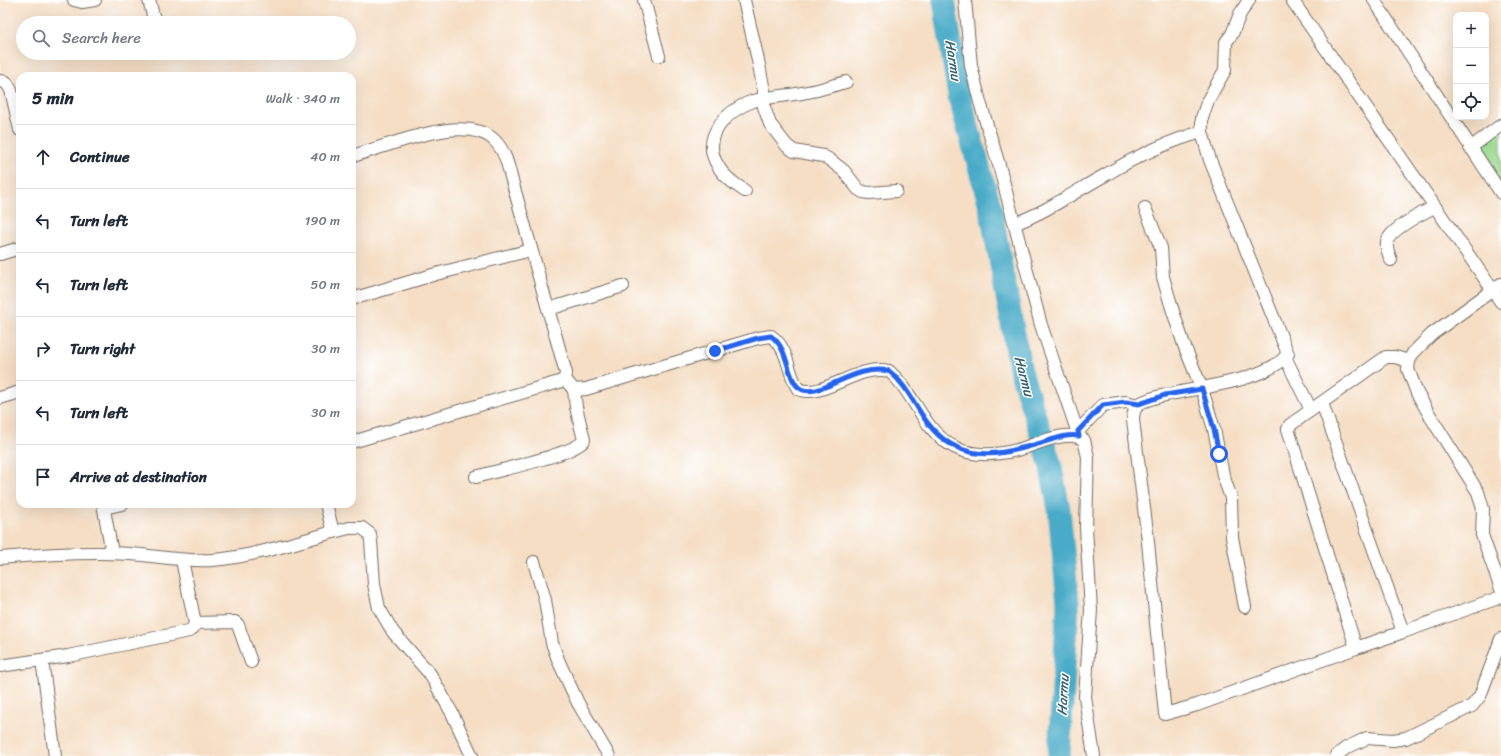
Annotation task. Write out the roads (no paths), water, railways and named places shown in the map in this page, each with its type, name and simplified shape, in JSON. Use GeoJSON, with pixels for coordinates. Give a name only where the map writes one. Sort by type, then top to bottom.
{"type":"FeatureCollection","features":[{"type":"Feature","properties":{"kind":"street"},"geometry":{"type":"LineString","coordinates":[[74,0],[82,2],[95,0]]}},
{"type":"Feature","properties":{"kind":"street"},"geometry":{"type":"LineString","coordinates":[[149,0],[153,16]]}},
{"type":"Feature","properties":{"kind":"street"},"geometry":{"type":"LineString","coordinates":[[644,0],[659,56]]}},
{"type":"Feature","properties":{"kind":"street"},"geometry":{"type":"LineString","coordinates":[[744,0],[758,60],[766,116],[778,136],[794,151],[823,156],[830,160],[844,171],[858,189],[863,192],[896,191]]}},
{"type":"Feature","properties":{"kind":"street"},"geometry":{"type":"LineString","coordinates":[[965,0],[970,59],[975,84],[999,165],[1047,346],[1079,434],[1084,440],[1088,457],[1086,523],[1090,610],[1086,696],[1094,756]]}},
{"type":"Feature","properties":{"kind":"street"},"geometry":{"type":"LineString","coordinates":[[574,390],[586,389],[758,338],[771,336],[782,347],[794,382],[798,389],[810,392],[873,369],[889,371],[905,387],[930,428],[954,447],[968,453],[982,454],[1016,450],[1063,436],[1079,434],[1103,405],[1126,402],[1139,404],[1165,395],[1202,389],[1252,376],[1285,357],[1288,354],[1287,349],[1212,166],[1202,132],[1205,108],[1225,70],[1226,42],[1232,34],[1240,14],[1249,0]]}},
{"type":"Feature","properties":{"kind":"street"},"geometry":{"type":"LineString","coordinates":[[1292,0],[1434,207],[1497,287],[1501,302]]}},
{"type":"Feature","properties":{"kind":"street"},"geometry":{"type":"LineString","coordinates":[[1374,0],[1501,193]]}},
{"type":"Feature","properties":{"kind":"street"},"geometry":{"type":"LineString","coordinates":[[0,81],[6,82],[12,90],[16,110]]}},
{"type":"Feature","properties":{"kind":"street"},"geometry":{"type":"LineString","coordinates":[[745,191],[724,174],[714,158],[712,139],[718,127],[733,112],[742,106],[764,98],[807,92],[846,82]]}},
{"type":"Feature","properties":{"kind":"street"},"geometry":{"type":"LineString","coordinates":[[1470,148],[1501,125]]}},
{"type":"Feature","properties":{"kind":"street"},"geometry":{"type":"LineString","coordinates":[[356,155],[449,129],[473,130],[486,134],[495,141],[502,150],[566,370],[565,378],[574,390],[576,407],[584,440],[580,446],[539,460],[476,477]]}},
{"type":"Feature","properties":{"kind":"street"},"geometry":{"type":"LineString","coordinates":[[1014,224],[1050,208],[1108,173],[1154,149],[1180,138],[1202,132]]}},
{"type":"Feature","properties":{"kind":"street"},"geometry":{"type":"LineString","coordinates":[[1391,260],[1388,250],[1389,237],[1398,229],[1434,207]]}},
{"type":"Feature","properties":{"kind":"street"},"geometry":{"type":"LineString","coordinates":[[1145,208],[1161,248],[1163,277],[1171,306],[1202,389],[1214,429],[1223,475],[1231,498],[1232,537],[1245,607]]}},
{"type":"Feature","properties":{"kind":"street"},"geometry":{"type":"LineString","coordinates":[[0,254],[16,249]]}},
{"type":"Feature","properties":{"kind":"street"},"geometry":{"type":"LineString","coordinates":[[356,298],[436,274],[531,250]]}},
{"type":"Feature","properties":{"kind":"street"},"geometry":{"type":"LineString","coordinates":[[549,309],[623,286]]}},
{"type":"Feature","properties":{"kind":"street"},"geometry":{"type":"LineString","coordinates":[[1497,287],[1432,334],[1413,353],[1409,361],[1408,369],[1417,393],[1478,492],[1483,509],[1484,540],[1501,589]]}},
{"type":"Feature","properties":{"kind":"street"},"geometry":{"type":"LineString","coordinates":[[1285,357],[1317,406],[1403,632]]}},
{"type":"Feature","properties":{"kind":"street"},"geometry":{"type":"LineString","coordinates":[[1356,648],[1288,430],[1290,425],[1386,357],[1395,357],[1409,361]]}},
{"type":"Feature","properties":{"kind":"street"},"geometry":{"type":"LineString","coordinates":[[356,441],[433,420],[559,382],[565,378]]}},
{"type":"Feature","properties":{"kind":"street"},"geometry":{"type":"LineString","coordinates":[[0,398],[16,393]]}},
{"type":"Feature","properties":{"kind":"street"},"geometry":{"type":"LineString","coordinates":[[1139,404],[1134,410],[1133,420],[1147,532],[1165,714],[1197,706],[1501,597]]}},
{"type":"Feature","properties":{"kind":"street"},"geometry":{"type":"LineString","coordinates":[[104,508],[112,554]]}},
{"type":"Feature","properties":{"kind":"street"},"geometry":{"type":"LineString","coordinates":[[327,508],[333,532]]}},
{"type":"Feature","properties":{"kind":"street"},"geometry":{"type":"LineString","coordinates":[[0,558],[69,552],[182,560],[214,560],[271,550],[333,532],[362,528],[370,534],[376,599],[379,608],[393,632],[433,679],[452,713],[472,756]]}},
{"type":"Feature","properties":{"kind":"street"},"geometry":{"type":"LineString","coordinates":[[0,666],[42,660],[188,631],[193,628],[195,623],[182,560]]}},
{"type":"Feature","properties":{"kind":"street"},"geometry":{"type":"LineString","coordinates":[[534,562],[545,600],[552,642],[559,662],[578,703],[609,756]]}},
{"type":"Feature","properties":{"kind":"street"},"geometry":{"type":"LineString","coordinates":[[195,623],[235,622],[238,626],[251,662]]}},
{"type":"Feature","properties":{"kind":"street"},"geometry":{"type":"LineString","coordinates":[[1336,756],[1346,748],[1367,738],[1393,740],[1406,738],[1472,706],[1480,696],[1501,639]]}},
{"type":"Feature","properties":{"kind":"street"},"geometry":{"type":"LineString","coordinates":[[42,660],[55,756]]}},
{"type":"Feature","properties":{"kind":"waterway","name":"Harmu"},"geometry":{"type":"LineString","coordinates":[[944,0],[959,96],[990,206],[1021,372],[1050,463],[1059,509],[1068,603],[1059,756]]}}]}
